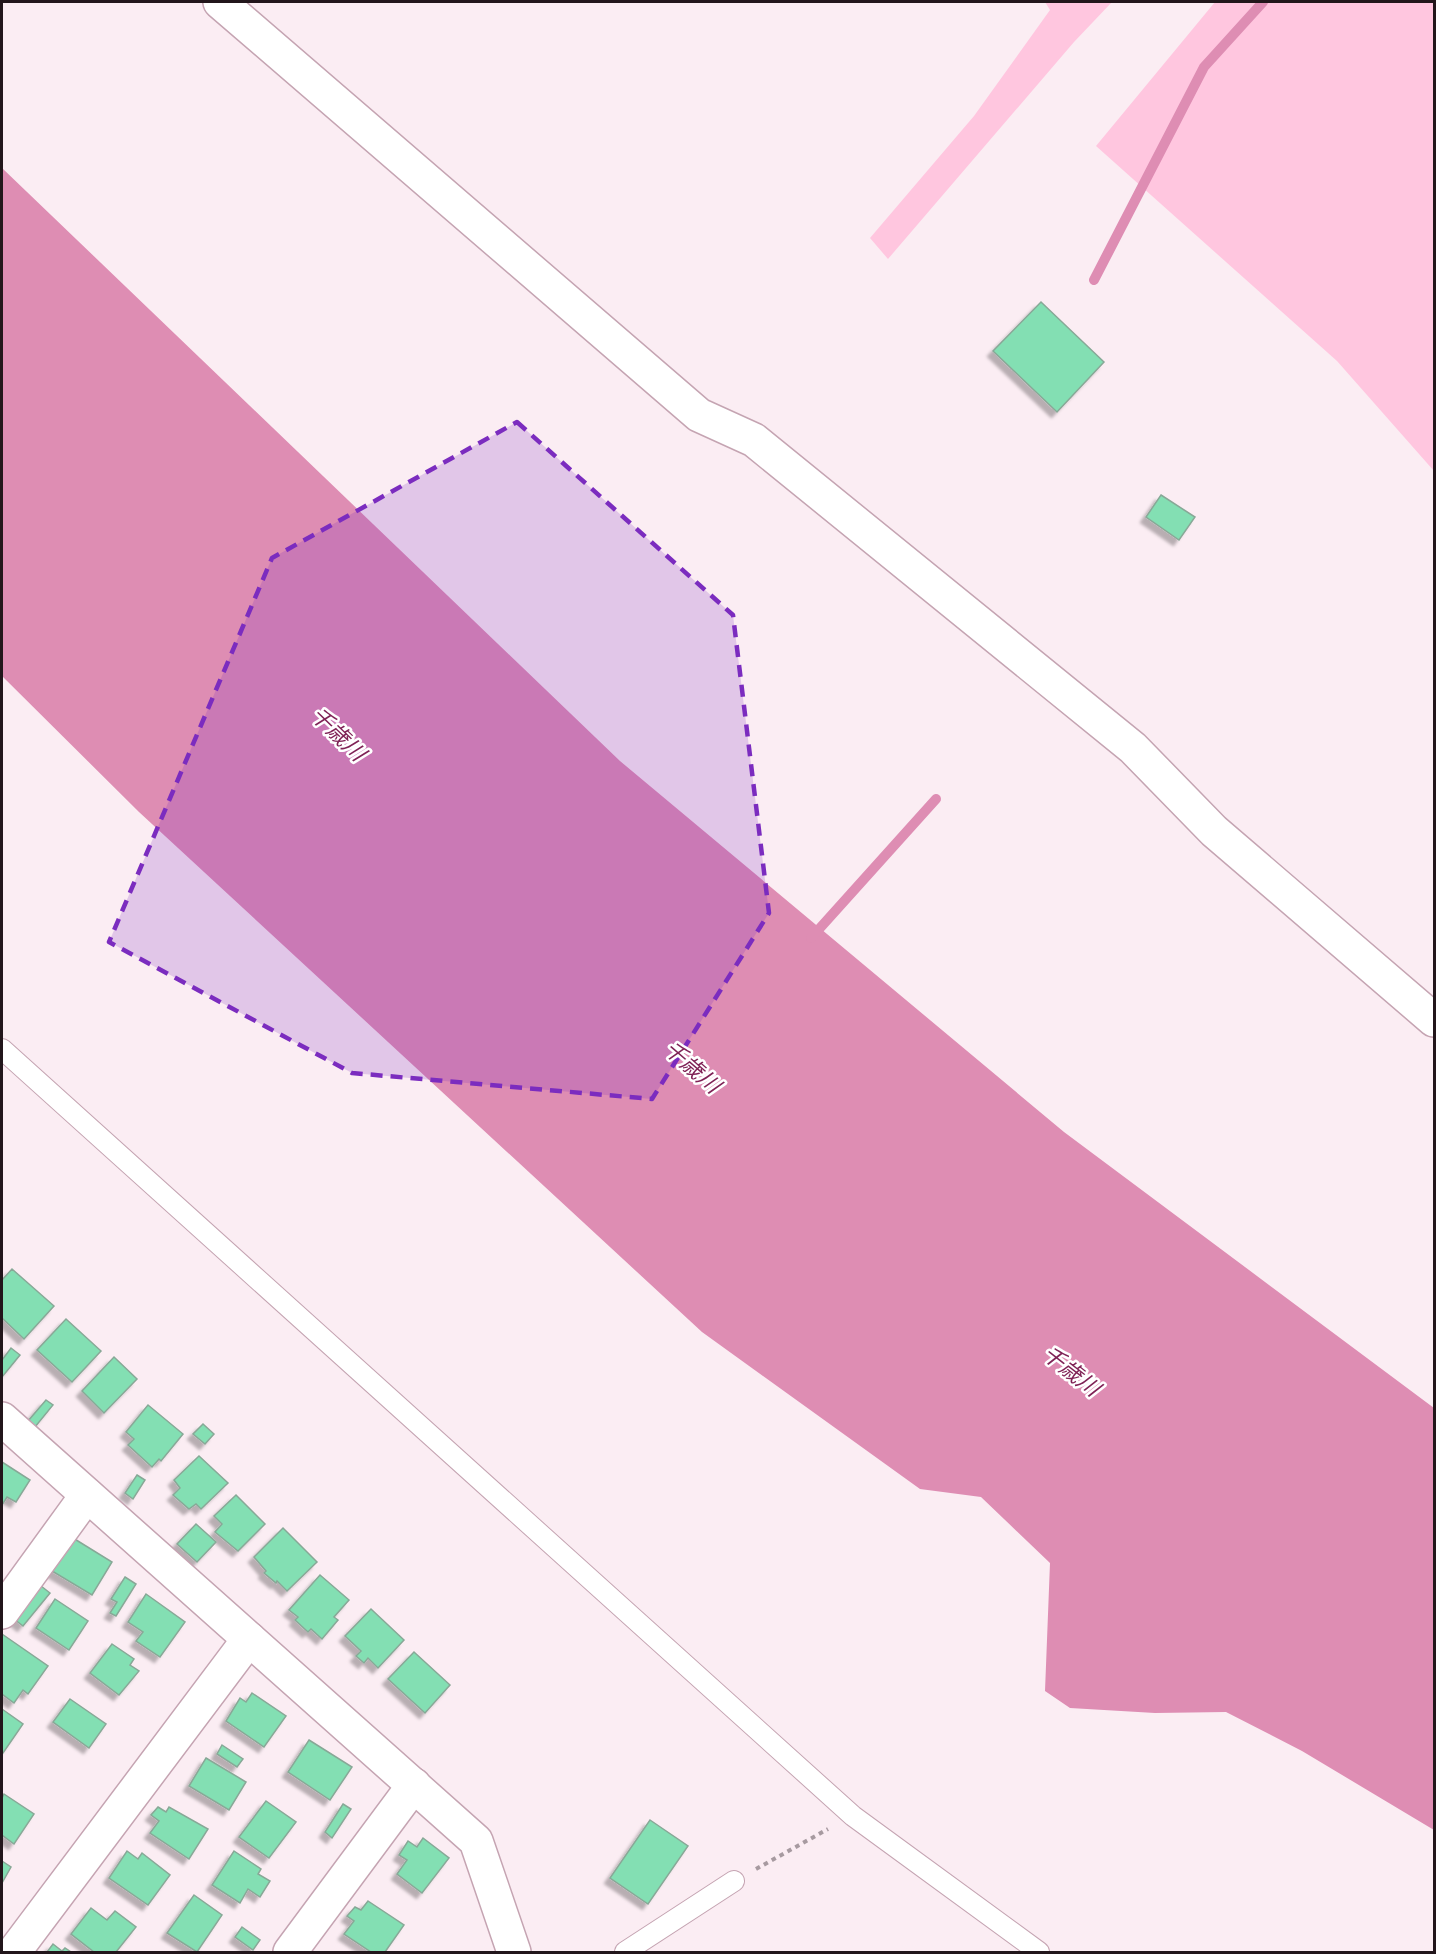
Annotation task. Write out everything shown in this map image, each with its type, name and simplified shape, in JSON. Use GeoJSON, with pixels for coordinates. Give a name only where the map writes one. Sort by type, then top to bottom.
{"type":"FeatureCollection","features":[{"type":"Feature","properties":{"kind":"street"},"geometry":{"type":"LineString","coordinates":[[220,2],[699,415],[754,440],[1133,748],[1214,831],[1434,1020]]}},
{"type":"Feature","properties":{"kind":"street"},"geometry":{"type":"LineString","coordinates":[[2,1419],[476,1841],[514,1953]]}},
{"type":"Feature","properties":{"kind":"street"},"geometry":{"type":"LineString","coordinates":[[2,1612],[87,1495]]}},
{"type":"Feature","properties":{"kind":"street"},"geometry":{"type":"LineString","coordinates":[[14,1953],[249,1639]]}},
{"type":"Feature","properties":{"kind":"street"},"geometry":{"type":"LineString","coordinates":[[290,1953],[414,1785]]}},
{"type":"Feature","properties":{"kind":"lane"},"geometry":{"type":"LineString","coordinates":[[2,1049],[853,1816],[1039,1953]]}},
{"type":"Feature","properties":{"kind":"lane"},"geometry":{"type":"LineString","coordinates":[[625,1953],[734,1881]]}},
{"type":"Feature","properties":{"kind":"path"},"geometry":{"type":"LineString","coordinates":[[734,1881],[853,1816]]}},
{"type":"Feature","properties":{"kind":"highlighted area"},"geometry":{"type":"Polygon","coordinates":[[[517,422],[733,615],[769,913],[652,1099],[352,1073],[109,942],[272,558],[517,422]]]}},
{"type":"Feature","properties":{"kind":"shaded area"},"geometry":{"type":"Polygon","coordinates":[[[1045,2],[1112,2],[1074,42],[888,259],[870,238],[974,116],[1050,10],[1045,2]]]}},
{"type":"Feature","properties":{"kind":"shaded area"},"geometry":{"type":"Polygon","coordinates":[[[1215,2],[1434,2],[1434,471],[1337,361],[1096,146],[1215,2]]]}},
{"type":"Feature","properties":{"kind":"water","name":"千歳川"},"geometry":{"type":"Polygon","coordinates":[[[2,168],[620,761],[1064,1132],[1434,1408],[1434,1830],[1302,1751],[1226,1712],[1155,1713],[1070,1708],[1045,1691],[1050,1563],[981,1497],[920,1489],[702,1332],[139,812],[2,676],[2,168]]]}},
{"type":"Feature","properties":{"kind":"building"},"geometry":{"type":"Polygon","coordinates":[[[1041,302],[1104,362],[1057,412],[993,351],[1041,302]]]}},
{"type":"Feature","properties":{"kind":"building"},"geometry":{"type":"Polygon","coordinates":[[[1161,495],[1195,517],[1179,540],[1146,517],[1161,495]]]}},
{"type":"Feature","properties":{"kind":"building"},"geometry":{"type":"Polygon","coordinates":[[[12,1269],[54,1306],[24,1339],[2,1318],[2,1280],[12,1269]]]}},
{"type":"Feature","properties":{"kind":"building"},"geometry":{"type":"Polygon","coordinates":[[[66,1319],[101,1351],[72,1382],[37,1350],[66,1319]]]}},
{"type":"Feature","properties":{"kind":"building"},"geometry":{"type":"Polygon","coordinates":[[[11,1348],[20,1355],[2,1377],[2,1360],[11,1348]]]}},
{"type":"Feature","properties":{"kind":"building"},"geometry":{"type":"Polygon","coordinates":[[[114,1357],[137,1379],[104,1413],[82,1391],[114,1357]]]}},
{"type":"Feature","properties":{"kind":"building"},"geometry":{"type":"Polygon","coordinates":[[[46,1400],[53,1405],[35,1427],[28,1421],[46,1400]]]}},
{"type":"Feature","properties":{"kind":"building"},"geometry":{"type":"Polygon","coordinates":[[[148,1405],[183,1434],[161,1461],[159,1459],[152,1467],[128,1445],[134,1439],[126,1432],[148,1405]]]}},
{"type":"Feature","properties":{"kind":"building"},"geometry":{"type":"Polygon","coordinates":[[[203,1424],[214,1434],[205,1444],[193,1434],[203,1424]]]}},
{"type":"Feature","properties":{"kind":"building"},"geometry":{"type":"Polygon","coordinates":[[[199,1456],[228,1483],[201,1509],[196,1504],[189,1509],[173,1495],[180,1488],[174,1480],[199,1456]]]}},
{"type":"Feature","properties":{"kind":"building"},"geometry":{"type":"Polygon","coordinates":[[[2,1462],[30,1480],[16,1502],[7,1497],[2,1505],[2,1462]]]}},
{"type":"Feature","properties":{"kind":"building"},"geometry":{"type":"Polygon","coordinates":[[[137,1475],[145,1480],[133,1499],[125,1493],[137,1475]]]}},
{"type":"Feature","properties":{"kind":"building"},"geometry":{"type":"Polygon","coordinates":[[[236,1495],[265,1524],[238,1551],[215,1532],[222,1524],[214,1516],[236,1495]]]}},
{"type":"Feature","properties":{"kind":"building"},"geometry":{"type":"Polygon","coordinates":[[[196,1524],[216,1542],[197,1562],[177,1544],[196,1524]]]}},
{"type":"Feature","properties":{"kind":"building"},"geometry":{"type":"Polygon","coordinates":[[[283,1528],[317,1562],[287,1591],[264,1573],[266,1571],[254,1557],[283,1528]]]}},
{"type":"Feature","properties":{"kind":"building"},"geometry":{"type":"Polygon","coordinates":[[[73,1538],[112,1562],[92,1595],[52,1571],[73,1538]]]}},
{"type":"Feature","properties":{"kind":"building"},"geometry":{"type":"Polygon","coordinates":[[[320,1575],[349,1600],[334,1617],[338,1620],[322,1639],[311,1629],[308,1632],[295,1620],[298,1617],[289,1610],[320,1575]]]}},
{"type":"Feature","properties":{"kind":"building"},"geometry":{"type":"Polygon","coordinates":[[[125,1577],[136,1584],[116,1616],[110,1613],[117,1602],[111,1599],[125,1577]]]}},
{"type":"Feature","properties":{"kind":"building"},"geometry":{"type":"Polygon","coordinates":[[[36,1582],[50,1593],[23,1626],[9,1615],[36,1582]]]}},
{"type":"Feature","properties":{"kind":"building"},"geometry":{"type":"Polygon","coordinates":[[[146,1594],[185,1622],[160,1657],[136,1641],[143,1632],[128,1622],[146,1594]]]}},
{"type":"Feature","properties":{"kind":"building"},"geometry":{"type":"Polygon","coordinates":[[[55,1599],[88,1621],[69,1650],[36,1628],[55,1599]]]}},
{"type":"Feature","properties":{"kind":"building"},"geometry":{"type":"Polygon","coordinates":[[[371,1609],[404,1640],[378,1668],[368,1658],[364,1663],[356,1656],[361,1651],[345,1636],[371,1609]]]}},
{"type":"Feature","properties":{"kind":"building"},"geometry":{"type":"Polygon","coordinates":[[[2,1634],[48,1666],[28,1694],[23,1690],[14,1703],[2,1694],[2,1634]]]}},
{"type":"Feature","properties":{"kind":"building"},"geometry":{"type":"Polygon","coordinates":[[[112,1644],[134,1659],[130,1665],[139,1671],[119,1695],[90,1673],[112,1644]]]}},
{"type":"Feature","properties":{"kind":"building"},"geometry":{"type":"Polygon","coordinates":[[[414,1652],[450,1685],[425,1713],[388,1679],[414,1652]]]}},
{"type":"Feature","properties":{"kind":"building"},"geometry":{"type":"Polygon","coordinates":[[[252,1693],[286,1716],[264,1747],[226,1721],[240,1698],[246,1702],[252,1693]]]}},
{"type":"Feature","properties":{"kind":"building"},"geometry":{"type":"Polygon","coordinates":[[[70,1699],[106,1724],[89,1748],[53,1722],[70,1699]]]}},
{"type":"Feature","properties":{"kind":"building"},"geometry":{"type":"Polygon","coordinates":[[[2,1709],[23,1724],[3,1753],[2,1753],[2,1709]]]}},
{"type":"Feature","properties":{"kind":"building"},"geometry":{"type":"Polygon","coordinates":[[[309,1740],[352,1767],[330,1800],[288,1772],[309,1740]]]}},
{"type":"Feature","properties":{"kind":"building"},"geometry":{"type":"Polygon","coordinates":[[[222,1745],[243,1759],[237,1767],[217,1754],[222,1745]]]}},
{"type":"Feature","properties":{"kind":"building"},"geometry":{"type":"Polygon","coordinates":[[[206,1758],[246,1782],[229,1810],[189,1786],[206,1758]]]}},
{"type":"Feature","properties":{"kind":"building"},"geometry":{"type":"Polygon","coordinates":[[[4,1794],[34,1814],[14,1844],[2,1835],[2,1798],[4,1794]]]}},
{"type":"Feature","properties":{"kind":"building"},"geometry":{"type":"Polygon","coordinates":[[[266,1801],[296,1822],[269,1858],[239,1837],[266,1801]]]}},
{"type":"Feature","properties":{"kind":"building"},"geometry":{"type":"Polygon","coordinates":[[[343,1804],[351,1809],[332,1838],[325,1832],[343,1804]]]}},
{"type":"Feature","properties":{"kind":"building"},"geometry":{"type":"Polygon","coordinates":[[[158,1807],[166,1812],[169,1807],[208,1829],[189,1859],[150,1833],[159,1821],[151,1815],[158,1807]]]}},
{"type":"Feature","properties":{"kind":"building"},"geometry":{"type":"Polygon","coordinates":[[[650,1820],[688,1846],[648,1904],[610,1878],[650,1820]]]}},
{"type":"Feature","properties":{"kind":"building"},"geometry":{"type":"Polygon","coordinates":[[[423,1838],[449,1858],[422,1893],[397,1874],[407,1860],[399,1855],[408,1841],[417,1847],[423,1838]]]}},
{"type":"Feature","properties":{"kind":"building"},"geometry":{"type":"Polygon","coordinates":[[[127,1851],[138,1859],[142,1853],[170,1875],[148,1905],[109,1878],[127,1851]]]}},
{"type":"Feature","properties":{"kind":"building"},"geometry":{"type":"Polygon","coordinates":[[[234,1851],[261,1869],[258,1874],[270,1881],[260,1897],[248,1889],[240,1903],[212,1885],[234,1851]]]}},
{"type":"Feature","properties":{"kind":"building"},"geometry":{"type":"Polygon","coordinates":[[[2,1861],[11,1867],[2,1883],[2,1861]]]}},
{"type":"Feature","properties":{"kind":"building"},"geometry":{"type":"Polygon","coordinates":[[[194,1895],[222,1915],[197,1952],[167,1933],[194,1895]]]}},
{"type":"Feature","properties":{"kind":"building"},"geometry":{"type":"Polygon","coordinates":[[[368,1901],[404,1925],[385,1952],[371,1952],[344,1934],[354,1921],[347,1916],[355,1907],[361,1910],[368,1901]]]}},
{"type":"Feature","properties":{"kind":"building"},"geometry":{"type":"Polygon","coordinates":[[[91,1908],[107,1920],[115,1911],[136,1927],[116,1952],[94,1952],[71,1934],[91,1908]]]}},
{"type":"Feature","properties":{"kind":"building"},"geometry":{"type":"Polygon","coordinates":[[[242,1927],[260,1940],[253,1950],[235,1937],[242,1927]]]}},
{"type":"Feature","properties":{"kind":"building"},"geometry":{"type":"Polygon","coordinates":[[[53,1944],[62,1951],[65,1948],[71,1952],[47,1952],[53,1944]]]}},
{"type":"Feature","properties":{"kind":"waterway"},"geometry":{"type":"LineString","coordinates":[[1094,280],[1204,67],[1263,2]]}},
{"type":"Feature","properties":{"kind":"waterway"},"geometry":{"type":"LineString","coordinates":[[811,938],[936,799]]}}]}
